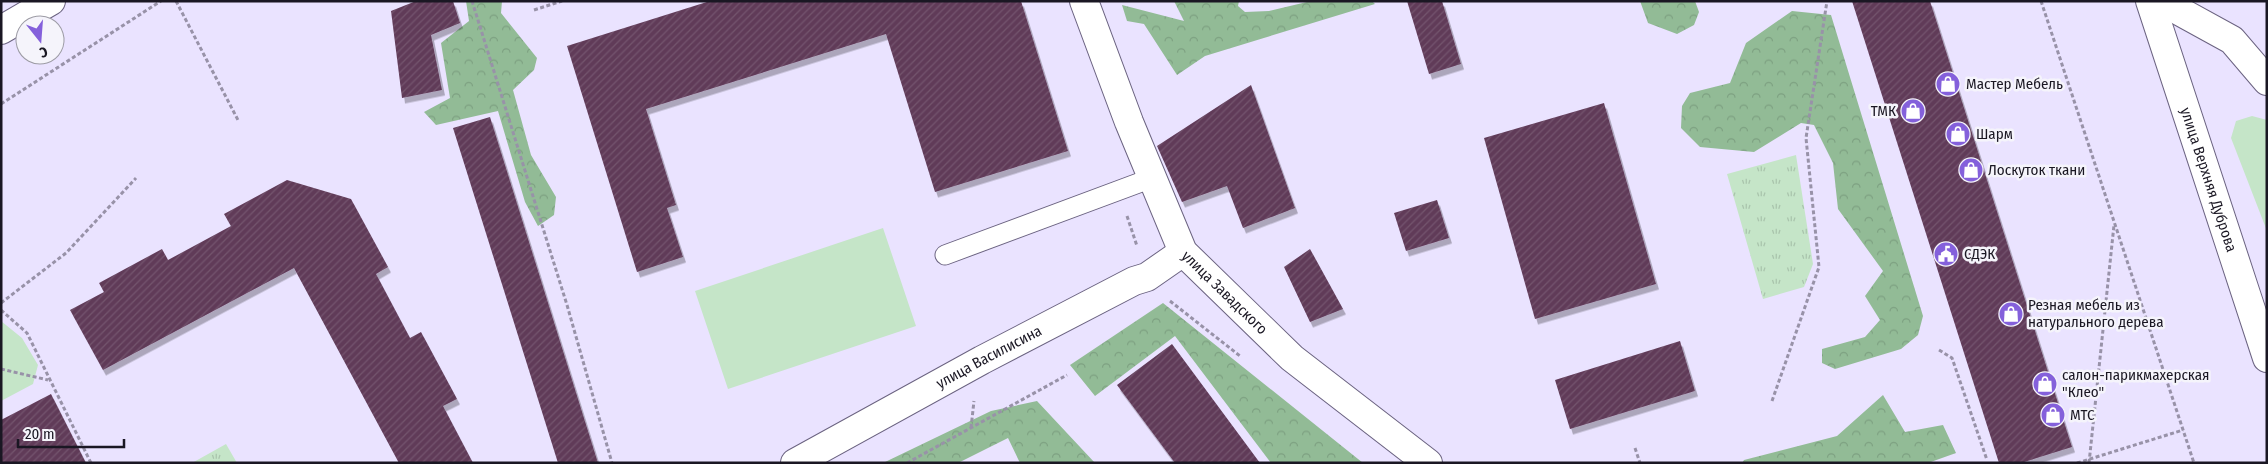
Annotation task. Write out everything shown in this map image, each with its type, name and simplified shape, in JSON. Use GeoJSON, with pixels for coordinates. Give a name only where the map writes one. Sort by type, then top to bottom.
{"type":"FeatureCollection","features":[{"type":"Feature","properties":{"kind":"street"},"geometry":{"type":"LineString","coordinates":[[1,30],[51,1]]}},
{"type":"Feature","properties":{"kind":"street","name":"улица Завадского"},"geometry":{"type":"LineString","coordinates":[[1084,1],[1128,122],[1183,252],[1292,358],[1428,463]]}},
{"type":"Feature","properties":{"kind":"street","name":"улица Верхняя Дуброва"},"geometry":{"type":"LineString","coordinates":[[2150,1],[2267,358]]}},
{"type":"Feature","properties":{"kind":"street"},"geometry":{"type":"LineString","coordinates":[[2161,1],[2232,40],[2267,81]]}},
{"type":"Feature","properties":{"kind":"street","name":"улица Василисина"},"geometry":{"type":"LineString","coordinates":[[795,463],[982,360],[1134,281],[1147,277],[1183,252]]}},
{"type":"Feature","properties":{"kind":"lane"},"geometry":{"type":"LineString","coordinates":[[945,255],[1152,178]]}},
{"type":"Feature","properties":{"kind":"path"},"geometry":{"type":"LineString","coordinates":[[1,104],[161,1]]}},
{"type":"Feature","properties":{"kind":"path"},"geometry":{"type":"LineString","coordinates":[[176,1],[239,122]]}},
{"type":"Feature","properties":{"kind":"path"},"geometry":{"type":"LineString","coordinates":[[472,1],[564,295],[612,463]]}},
{"type":"Feature","properties":{"kind":"path"},"geometry":{"type":"LineString","coordinates":[[534,10],[562,1]]}},
{"type":"Feature","properties":{"kind":"path"},"geometry":{"type":"LineString","coordinates":[[1772,401],[1819,267],[1806,138],[1827,1]]}},
{"type":"Feature","properties":{"kind":"path"},"geometry":{"type":"LineString","coordinates":[[2041,2],[2194,463]]}},
{"type":"Feature","properties":{"kind":"path"},"geometry":{"type":"LineString","coordinates":[[1,302],[66,252],[136,178]]}},
{"type":"Feature","properties":{"kind":"path"},"geometry":{"type":"LineString","coordinates":[[2089,461],[2114,222]]}},
{"type":"Feature","properties":{"kind":"path"},"geometry":{"type":"LineString","coordinates":[[1,310],[27,333],[91,463]]}},
{"type":"Feature","properties":{"kind":"path"},"geometry":{"type":"LineString","coordinates":[[1939,350],[1952,358],[1987,460]]}},
{"type":"Feature","properties":{"kind":"path"},"geometry":{"type":"LineString","coordinates":[[1,369],[49,381]]}},
{"type":"Feature","properties":{"kind":"path"},"geometry":{"type":"LineString","coordinates":[[907,463],[1067,375]]}},
{"type":"Feature","properties":{"kind":"path"},"geometry":{"type":"LineString","coordinates":[[2078,463],[2183,430]]}},
{"type":"Feature","properties":{"kind":"path"},"geometry":{"type":"LineString","coordinates":[[1635,448],[1640,463]]}},
{"type":"Feature","properties":{"kind":"green space"},"geometry":{"type":"Polygon","coordinates":[[[466,1],[502,1],[501,13],[537,58],[534,70],[513,90],[531,155],[556,197],[554,215],[538,226],[525,202],[498,111],[436,125],[424,112],[450,98],[441,43],[469,21],[466,1]]]}},
{"type":"Feature","properties":{"kind":"green space"},"geometry":{"type":"Polygon","coordinates":[[[1174,1],[1239,1],[1238,6],[1245,12],[1269,11],[1311,1],[1372,1],[1375,4],[1205,56],[1177,75],[1144,24],[1127,21],[1122,5],[1184,21],[1174,1]]]}},
{"type":"Feature","properties":{"kind":"green space"},"geometry":{"type":"Polygon","coordinates":[[[1640,1],[1695,1],[1699,12],[1694,25],[1677,34],[1648,23],[1640,1]]]}},
{"type":"Feature","properties":{"kind":"green space"},"geometry":{"type":"Polygon","coordinates":[[[1792,11],[1831,15],[1923,316],[1918,335],[1901,349],[1835,369],[1822,363],[1822,349],[1865,337],[1880,320],[1865,296],[1883,271],[1838,209],[1833,163],[1814,125],[1801,123],[1754,152],[1700,147],[1681,128],[1682,106],[1690,93],[1730,83],[1746,43],[1792,11]]]}},
{"type":"Feature","properties":{"kind":"green space"},"geometry":{"type":"Polygon","coordinates":[[[2252,116],[2267,120],[2267,231],[2231,138],[2236,121],[2252,116]]]}},
{"type":"Feature","properties":{"kind":"green space"},"geometry":{"type":"Polygon","coordinates":[[[1796,155],[1813,264],[1804,287],[1763,299],[1727,174],[1796,155]]]}},
{"type":"Feature","properties":{"kind":"green space"},"geometry":{"type":"Polygon","coordinates":[[[883,228],[916,326],[728,389],[695,291],[883,228]]]}},
{"type":"Feature","properties":{"kind":"green space"},"geometry":{"type":"Polygon","coordinates":[[[1163,303],[1363,463],[1271,463],[1175,336],[1095,396],[1070,365],[1163,303]]]}},
{"type":"Feature","properties":{"kind":"green space"},"geometry":{"type":"Polygon","coordinates":[[[1,321],[22,338],[38,365],[33,384],[1,401],[1,321]]]}},
{"type":"Feature","properties":{"kind":"green space"},"geometry":{"type":"Polygon","coordinates":[[[1883,395],[1905,432],[1943,425],[1956,453],[1928,463],[1742,463],[1744,460],[1837,436],[1883,395]]]}},
{"type":"Feature","properties":{"kind":"green space"},"geometry":{"type":"Polygon","coordinates":[[[1037,401],[1095,463],[1020,463],[1008,438],[958,463],[883,463],[991,411],[1037,401]]]}},
{"type":"Feature","properties":{"kind":"green space"},"geometry":{"type":"Polygon","coordinates":[[[226,444],[237,463],[192,463],[226,444]]]}},
{"type":"Feature","properties":{"kind":"building"},"geometry":{"type":"Polygon","coordinates":[[[416,1],[453,1],[460,23],[431,35],[442,90],[402,98],[391,11],[416,1]]]}},
{"type":"Feature","properties":{"kind":"building"},"geometry":{"type":"Polygon","coordinates":[[[710,1],[1021,1],[1068,151],[935,192],[886,34],[646,109],[676,205],[667,208],[683,257],[637,272],[567,46],[710,1]]]}},
{"type":"Feature","properties":{"kind":"building"},"geometry":{"type":"Polygon","coordinates":[[[1407,1],[1442,1],[1461,64],[1429,74],[1407,1]]]}},
{"type":"Feature","properties":{"kind":"building"},"geometry":{"type":"Polygon","coordinates":[[[1852,1],[1930,1],[2072,447],[2021,463],[1999,463],[1852,1]]]}},
{"type":"Feature","properties":{"kind":"building"},"geometry":{"type":"Polygon","coordinates":[[[1251,85],[1295,208],[1243,228],[1227,186],[1182,202],[1157,146],[1251,85]]]}},
{"type":"Feature","properties":{"kind":"building"},"geometry":{"type":"Polygon","coordinates":[[[1604,103],[1656,284],[1535,319],[1484,138],[1604,103]]]}},
{"type":"Feature","properties":{"kind":"building"},"geometry":{"type":"Polygon","coordinates":[[[490,117],[598,463],[558,463],[453,128],[490,117]]]}},
{"type":"Feature","properties":{"kind":"building"},"geometry":{"type":"Polygon","coordinates":[[[287,180],[351,199],[388,267],[376,274],[410,338],[421,332],[457,399],[443,406],[473,463],[399,463],[294,268],[103,370],[70,310],[104,292],[99,283],[162,249],[168,260],[231,226],[224,214],[287,180]]]}},
{"type":"Feature","properties":{"kind":"building"},"geometry":{"type":"Polygon","coordinates":[[[1437,200],[1449,238],[1406,251],[1394,213],[1437,200]]]}},
{"type":"Feature","properties":{"kind":"building"},"geometry":{"type":"Polygon","coordinates":[[[1310,249],[1343,309],[1310,322],[1284,267],[1310,249]]]}},
{"type":"Feature","properties":{"kind":"building"},"geometry":{"type":"Polygon","coordinates":[[[1680,341],[1695,391],[1570,429],[1555,380],[1680,341]]]}},
{"type":"Feature","properties":{"kind":"building"},"geometry":{"type":"Polygon","coordinates":[[[1172,344],[1260,463],[1175,463],[1117,385],[1172,344]]]}},
{"type":"Feature","properties":{"kind":"building"},"geometry":{"type":"Polygon","coordinates":[[[51,394],[86,463],[1,463],[1,420],[51,394]]]}},
{"type":"Feature","properties":{"kind":"place","name":"Мастер Мебель"},"geometry":{"type":"Point","coordinates":[1948,84]}},
{"type":"Feature","properties":{"kind":"place","name":"ТМК"},"geometry":{"type":"Point","coordinates":[1913,111]}},
{"type":"Feature","properties":{"kind":"place","name":"Шарм"},"geometry":{"type":"Point","coordinates":[1958,134]}},
{"type":"Feature","properties":{"kind":"place","name":"Лоскуток ткани"},"geometry":{"type":"Point","coordinates":[1971,170]}},
{"type":"Feature","properties":{"kind":"place","name":"СДЭК"},"geometry":{"type":"Point","coordinates":[1946,254]}},
{"type":"Feature","properties":{"kind":"place","name":"Резная мебель из натурального дерева"},"geometry":{"type":"Point","coordinates":[2011,314]}},
{"type":"Feature","properties":{"kind":"place","name":"салон-парикмахерская \"Клео\""},"geometry":{"type":"Point","coordinates":[2045,384]}},
{"type":"Feature","properties":{"kind":"place","name":"МТС"},"geometry":{"type":"Point","coordinates":[2053,415]}}]}
